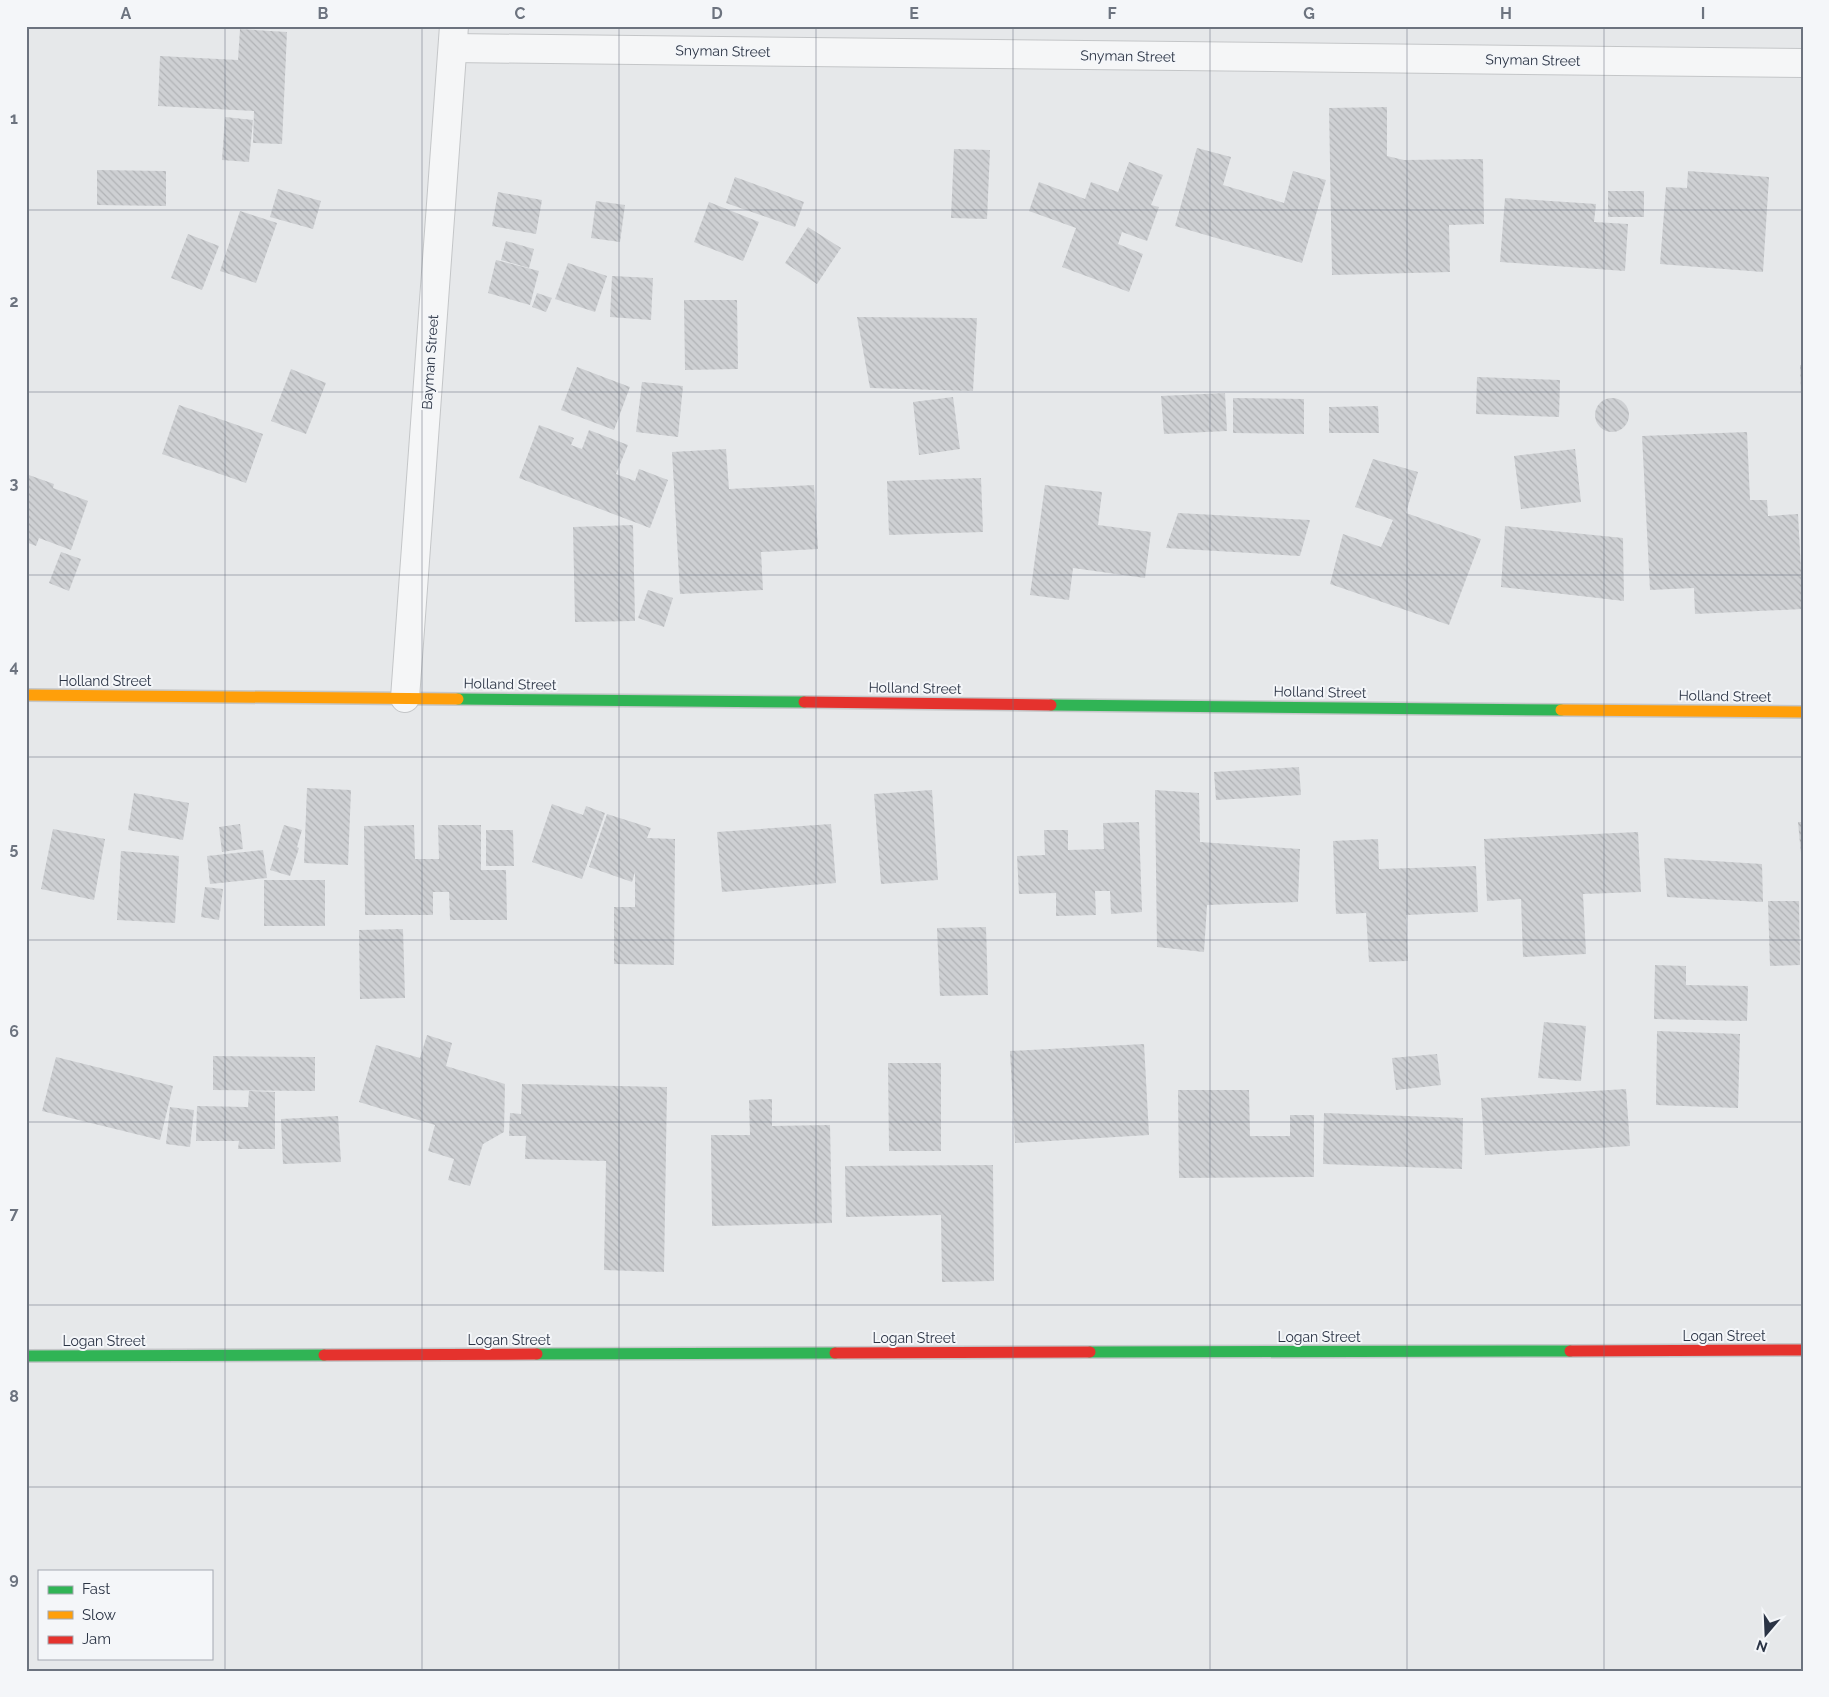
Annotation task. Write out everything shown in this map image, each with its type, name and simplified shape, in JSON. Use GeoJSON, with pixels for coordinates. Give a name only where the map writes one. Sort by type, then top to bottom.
{"type":"FeatureCollection","features":[{"type":"Feature","properties":{"kind":"street","name":"Snyman Street"},"geometry":{"type":"LineString","coordinates":[[454,37],[1803,63]]}},
{"type":"Feature","properties":{"kind":"street","name":"Bayman Street"},"geometry":{"type":"LineString","coordinates":[[405,698],[454,37]]}},
{"type":"Feature","properties":{"kind":"street","name":"Holland Street"},"geometry":{"type":"LineString","coordinates":[[26,695],[1803,712]]}},
{"type":"Feature","properties":{"kind":"street","name":"Logan Street"},"geometry":{"type":"LineString","coordinates":[[26,1356],[1803,1350]]}},
{"type":"Feature","properties":{"kind":"building"},"geometry":{"type":"Polygon","coordinates":[[[240,29],[287,32],[282,144],[253,143],[254,111],[158,106],[160,56],[238,60],[240,29]]]}},
{"type":"Feature","properties":{"kind":"building"},"geometry":{"type":"Polygon","coordinates":[[[1387,107],[1387,156],[1404,160],[1483,159],[1484,224],[1449,225],[1450,272],[1332,275],[1329,108],[1387,107]]]}},
{"type":"Feature","properties":{"kind":"building"},"geometry":{"type":"Polygon","coordinates":[[[225,117],[253,120],[249,162],[222,160],[225,117]]]}},
{"type":"Feature","properties":{"kind":"building"},"geometry":{"type":"Polygon","coordinates":[[[1197,148],[1231,157],[1223,185],[1284,203],[1293,171],[1326,180],[1302,263],[1175,226],[1197,148]]]}},
{"type":"Feature","properties":{"kind":"building"},"geometry":{"type":"Polygon","coordinates":[[[954,149],[990,150],[987,219],[951,218],[954,149]]]}},
{"type":"Feature","properties":{"kind":"building"},"geometry":{"type":"Polygon","coordinates":[[[1129,162],[1163,175],[1151,205],[1159,207],[1147,241],[1122,232],[1118,244],[1143,254],[1129,292],[1062,267],[1076,228],[1029,211],[1039,182],[1085,199],[1091,182],[1118,192],[1129,162]]]}},
{"type":"Feature","properties":{"kind":"building"},"geometry":{"type":"Polygon","coordinates":[[[97,170],[166,171],[166,206],[97,205],[97,170]]]}},
{"type":"Feature","properties":{"kind":"building"},"geometry":{"type":"Polygon","coordinates":[[[1688,171],[1769,177],[1763,272],[1660,264],[1666,187],[1687,188],[1688,171]]]}},
{"type":"Feature","properties":{"kind":"building"},"geometry":{"type":"Polygon","coordinates":[[[735,177],[804,202],[795,227],[726,203],[735,177]]]}},
{"type":"Feature","properties":{"kind":"building"},"geometry":{"type":"Polygon","coordinates":[[[278,189],[321,201],[313,229],[270,217],[278,189]]]}},
{"type":"Feature","properties":{"kind":"building"},"geometry":{"type":"Polygon","coordinates":[[[1608,191],[1644,191],[1644,217],[1608,217],[1608,191]]]}},
{"type":"Feature","properties":{"kind":"building"},"geometry":{"type":"Polygon","coordinates":[[[498,192],[542,200],[536,234],[492,226],[498,192]]]}},
{"type":"Feature","properties":{"kind":"building"},"geometry":{"type":"Polygon","coordinates":[[[1505,198],[1596,204],[1594,222],[1628,224],[1625,271],[1500,262],[1505,198]]]}},
{"type":"Feature","properties":{"kind":"building"},"geometry":{"type":"Polygon","coordinates":[[[596,201],[625,205],[620,242],[591,238],[596,201]]]}},
{"type":"Feature","properties":{"kind":"building"},"geometry":{"type":"Polygon","coordinates":[[[709,202],[759,222],[743,261],[694,242],[709,202]]]}},
{"type":"Feature","properties":{"kind":"building"},"geometry":{"type":"Polygon","coordinates":[[[240,211],[277,223],[256,283],[220,271],[240,211]]]}},
{"type":"Feature","properties":{"kind":"building"},"geometry":{"type":"Polygon","coordinates":[[[808,227],[841,248],[817,284],[785,263],[808,227]]]}},
{"type":"Feature","properties":{"kind":"building"},"geometry":{"type":"Polygon","coordinates":[[[188,234],[219,246],[202,290],[171,278],[188,234]]]}},
{"type":"Feature","properties":{"kind":"building"},"geometry":{"type":"Polygon","coordinates":[[[506,241],[534,249],[529,268],[501,260],[506,241]]]}},
{"type":"Feature","properties":{"kind":"building"},"geometry":{"type":"Polygon","coordinates":[[[496,260],[539,271],[530,305],[488,293],[496,260]]]}},
{"type":"Feature","properties":{"kind":"building"},"geometry":{"type":"Polygon","coordinates":[[[568,263],[607,276],[595,312],[555,299],[568,263]]]}},
{"type":"Feature","properties":{"kind":"building"},"geometry":{"type":"Polygon","coordinates":[[[612,276],[653,278],[651,320],[610,317],[612,276]]]}},
{"type":"Feature","properties":{"kind":"building"},"geometry":{"type":"Polygon","coordinates":[[[537,293],[552,298],[546,312],[532,307],[537,293]]]}},
{"type":"Feature","properties":{"kind":"building"},"geometry":{"type":"Polygon","coordinates":[[[684,300],[737,300],[738,369],[685,370],[684,300]]]}},
{"type":"Feature","properties":{"kind":"building"},"geometry":{"type":"Polygon","coordinates":[[[857,317],[977,318],[973,391],[870,388],[857,317]]]}},
{"type":"Feature","properties":{"kind":"building"},"geometry":{"type":"Polygon","coordinates":[[[1800,365],[1803,365],[1803,394],[1801,394],[1800,365]]]}},
{"type":"Feature","properties":{"kind":"building"},"geometry":{"type":"Polygon","coordinates":[[[577,367],[630,387],[614,430],[561,410],[577,367]]]}},
{"type":"Feature","properties":{"kind":"building"},"geometry":{"type":"Polygon","coordinates":[[[291,369],[326,383],[306,434],[271,421],[291,369]]]}},
{"type":"Feature","properties":{"kind":"building"},"geometry":{"type":"Polygon","coordinates":[[[1477,377],[1560,380],[1559,417],[1476,414],[1477,377]]]}},
{"type":"Feature","properties":{"kind":"building"},"geometry":{"type":"Polygon","coordinates":[[[642,382],[683,386],[678,437],[636,432],[642,382]]]}},
{"type":"Feature","properties":{"kind":"building"},"geometry":{"type":"Polygon","coordinates":[[[1225,393],[1227,431],[1164,434],[1161,396],[1225,393]]]}},
{"type":"Feature","properties":{"kind":"building"},"geometry":{"type":"Polygon","coordinates":[[[953,397],[960,449],[919,455],[913,402],[953,397]]]}},
{"type":"Feature","properties":{"kind":"building"},"geometry":{"type":"Polygon","coordinates":[[[1233,398],[1304,399],[1304,434],[1233,433],[1233,398]]]}},
{"type":"Feature","properties":{"kind":"building"},"geometry":{"type":"Polygon","coordinates":[[[1612,398],[1624,403],[1629,415],[1624,427],[1612,432],[1600,427],[1595,415],[1600,403],[1612,398]]]}},
{"type":"Feature","properties":{"kind":"building"},"geometry":{"type":"Polygon","coordinates":[[[179,405],[263,434],[246,483],[162,454],[179,405]]]}},
{"type":"Feature","properties":{"kind":"building"},"geometry":{"type":"Polygon","coordinates":[[[1378,406],[1379,433],[1329,433],[1329,407],[1378,406]]]}},
{"type":"Feature","properties":{"kind":"building"},"geometry":{"type":"Polygon","coordinates":[[[539,425],[574,438],[571,445],[582,449],[589,430],[628,445],[616,474],[635,481],[639,469],[668,480],[650,528],[519,478],[539,425]]]}},
{"type":"Feature","properties":{"kind":"building"},"geometry":{"type":"Polygon","coordinates":[[[1747,432],[1750,500],[1767,500],[1768,516],[1798,514],[1803,609],[1695,614],[1694,588],[1650,590],[1642,436],[1747,432]]]}},
{"type":"Feature","properties":{"kind":"building"},"geometry":{"type":"Polygon","coordinates":[[[726,449],[729,489],[814,485],[818,549],[761,552],[763,590],[680,594],[672,452],[726,449]]]}},
{"type":"Feature","properties":{"kind":"building"},"geometry":{"type":"Polygon","coordinates":[[[1575,449],[1581,502],[1521,509],[1514,456],[1575,449]]]}},
{"type":"Feature","properties":{"kind":"building"},"geometry":{"type":"Polygon","coordinates":[[[1373,459],[1418,472],[1406,513],[1481,539],[1449,625],[1330,584],[1343,534],[1381,547],[1393,520],[1355,507],[1373,459]]]}},
{"type":"Feature","properties":{"kind":"building"},"geometry":{"type":"Polygon","coordinates":[[[26,474],[54,484],[53,488],[88,501],[71,550],[39,538],[36,546],[26,542],[26,474]]]}},
{"type":"Feature","properties":{"kind":"building"},"geometry":{"type":"Polygon","coordinates":[[[981,478],[983,532],[889,535],[887,481],[981,478]]]}},
{"type":"Feature","properties":{"kind":"building"},"geometry":{"type":"Polygon","coordinates":[[[1045,485],[1102,492],[1098,525],[1151,532],[1145,578],[1073,568],[1069,600],[1030,595],[1045,485]]]}},
{"type":"Feature","properties":{"kind":"building"},"geometry":{"type":"Polygon","coordinates":[[[1178,513],[1310,520],[1300,556],[1166,548],[1178,513]]]}},
{"type":"Feature","properties":{"kind":"building"},"geometry":{"type":"Polygon","coordinates":[[[633,525],[635,621],[575,622],[573,527],[633,525]]]}},
{"type":"Feature","properties":{"kind":"building"},"geometry":{"type":"Polygon","coordinates":[[[1505,526],[1623,538],[1624,601],[1501,587],[1505,526]]]}},
{"type":"Feature","properties":{"kind":"building"},"geometry":{"type":"Polygon","coordinates":[[[61,552],[81,559],[69,591],[49,583],[61,552]]]}},
{"type":"Feature","properties":{"kind":"building"},"geometry":{"type":"Polygon","coordinates":[[[648,590],[673,598],[664,627],[638,618],[648,590]]]}},
{"type":"Feature","properties":{"kind":"building"},"geometry":{"type":"Polygon","coordinates":[[[1299,767],[1301,795],[1216,800],[1214,772],[1299,767]]]}},
{"type":"Feature","properties":{"kind":"building"},"geometry":{"type":"Polygon","coordinates":[[[307,788],[351,790],[348,865],[304,863],[307,788]]]}},
{"type":"Feature","properties":{"kind":"building"},"geometry":{"type":"Polygon","coordinates":[[[932,790],[938,880],[881,884],[874,794],[932,790]]]}},
{"type":"Feature","properties":{"kind":"building"},"geometry":{"type":"Polygon","coordinates":[[[1155,790],[1199,793],[1200,842],[1300,849],[1298,902],[1207,905],[1204,952],[1157,947],[1155,790]]]}},
{"type":"Feature","properties":{"kind":"building"},"geometry":{"type":"Polygon","coordinates":[[[134,793],[189,803],[183,840],[128,830],[134,793]]]}},
{"type":"Feature","properties":{"kind":"building"},"geometry":{"type":"Polygon","coordinates":[[[552,804],[583,815],[586,806],[605,813],[582,879],[532,862],[552,804]]]}},
{"type":"Feature","properties":{"kind":"building"},"geometry":{"type":"Polygon","coordinates":[[[607,814],[651,828],[647,838],[675,839],[674,965],[614,964],[614,907],[635,907],[635,872],[632,882],[589,867],[607,814]]]}},
{"type":"Feature","properties":{"kind":"building"},"geometry":{"type":"Polygon","coordinates":[[[1139,822],[1142,912],[1111,914],[1110,891],[1095,891],[1096,915],[1056,916],[1056,893],[1019,894],[1017,856],[1045,855],[1044,830],[1068,830],[1068,850],[1104,849],[1103,823],[1139,822]]]}},
{"type":"Feature","properties":{"kind":"building"},"geometry":{"type":"Polygon","coordinates":[[[1798,822],[1803,822],[1803,854],[1801,854],[1798,822]]]}},
{"type":"Feature","properties":{"kind":"building"},"geometry":{"type":"Polygon","coordinates":[[[240,824],[243,849],[222,852],[219,827],[240,824]]]}},
{"type":"Feature","properties":{"kind":"building"},"geometry":{"type":"Polygon","coordinates":[[[831,824],[836,883],[722,892],[717,832],[831,824]]]}},
{"type":"Feature","properties":{"kind":"building"},"geometry":{"type":"Polygon","coordinates":[[[284,825],[302,830],[297,847],[299,848],[290,876],[270,870],[284,825]]]}},
{"type":"Feature","properties":{"kind":"building"},"geometry":{"type":"Polygon","coordinates":[[[414,825],[415,859],[439,859],[438,825],[481,825],[481,870],[506,870],[507,920],[450,920],[449,892],[433,892],[433,915],[365,915],[364,826],[414,825]]]}},
{"type":"Feature","properties":{"kind":"building"},"geometry":{"type":"Polygon","coordinates":[[[53,829],[105,839],[94,900],[41,889],[53,829]]]}},
{"type":"Feature","properties":{"kind":"building"},"geometry":{"type":"Polygon","coordinates":[[[486,830],[513,830],[514,866],[486,866],[486,830]]]}},
{"type":"Feature","properties":{"kind":"building"},"geometry":{"type":"Polygon","coordinates":[[[1638,832],[1641,892],[1583,894],[1586,954],[1523,957],[1521,899],[1487,901],[1484,839],[1638,832]]]}},
{"type":"Feature","properties":{"kind":"building"},"geometry":{"type":"Polygon","coordinates":[[[1378,839],[1379,869],[1476,866],[1478,912],[1406,915],[1408,961],[1369,962],[1366,913],[1336,914],[1333,841],[1378,839]]]}},
{"type":"Feature","properties":{"kind":"building"},"geometry":{"type":"Polygon","coordinates":[[[263,850],[267,878],[210,884],[207,856],[263,850]]]}},
{"type":"Feature","properties":{"kind":"building"},"geometry":{"type":"Polygon","coordinates":[[[121,851],[179,856],[175,923],[117,920],[121,851]]]}},
{"type":"Feature","properties":{"kind":"building"},"geometry":{"type":"Polygon","coordinates":[[[1664,858],[1762,864],[1763,902],[1667,897],[1664,858]]]}},
{"type":"Feature","properties":{"kind":"building"},"geometry":{"type":"Polygon","coordinates":[[[264,880],[325,880],[325,926],[264,926],[264,880]]]}},
{"type":"Feature","properties":{"kind":"building"},"geometry":{"type":"Polygon","coordinates":[[[205,887],[223,889],[219,920],[201,917],[205,887]]]}},
{"type":"Feature","properties":{"kind":"building"},"geometry":{"type":"Polygon","coordinates":[[[1768,901],[1799,901],[1800,965],[1770,966],[1768,901]]]}},
{"type":"Feature","properties":{"kind":"building"},"geometry":{"type":"Polygon","coordinates":[[[986,927],[988,995],[940,996],[937,928],[986,927]]]}},
{"type":"Feature","properties":{"kind":"building"},"geometry":{"type":"Polygon","coordinates":[[[403,929],[405,998],[360,999],[359,930],[403,929]]]}},
{"type":"Feature","properties":{"kind":"building"},"geometry":{"type":"Polygon","coordinates":[[[1655,965],[1686,966],[1686,985],[1748,986],[1747,1021],[1654,1019],[1655,965]]]}},
{"type":"Feature","properties":{"kind":"building"},"geometry":{"type":"Polygon","coordinates":[[[1544,1022],[1586,1026],[1581,1081],[1538,1078],[1544,1022]]]}},
{"type":"Feature","properties":{"kind":"building"},"geometry":{"type":"Polygon","coordinates":[[[1657,1031],[1740,1034],[1738,1108],[1656,1105],[1657,1031]]]}},
{"type":"Feature","properties":{"kind":"building"},"geometry":{"type":"Polygon","coordinates":[[[427,1035],[452,1043],[446,1066],[505,1084],[504,1132],[483,1144],[470,1186],[448,1180],[454,1159],[428,1151],[435,1125],[359,1102],[376,1045],[420,1058],[427,1035]]]}},
{"type":"Feature","properties":{"kind":"building"},"geometry":{"type":"Polygon","coordinates":[[[1144,1044],[1149,1135],[1015,1143],[1010,1051],[1144,1044]]]}},
{"type":"Feature","properties":{"kind":"building"},"geometry":{"type":"Polygon","coordinates":[[[1437,1054],[1441,1085],[1396,1090],[1392,1058],[1437,1054]]]}},
{"type":"Feature","properties":{"kind":"building"},"geometry":{"type":"Polygon","coordinates":[[[213,1056],[315,1057],[315,1091],[213,1090],[213,1056]]]}},
{"type":"Feature","properties":{"kind":"building"},"geometry":{"type":"Polygon","coordinates":[[[56,1057],[173,1086],[160,1140],[42,1111],[56,1057]]]}},
{"type":"Feature","properties":{"kind":"building"},"geometry":{"type":"Polygon","coordinates":[[[888,1063],[941,1063],[941,1151],[889,1151],[888,1063]]]}},
{"type":"Feature","properties":{"kind":"building"},"geometry":{"type":"Polygon","coordinates":[[[522,1084],[667,1087],[664,1272],[604,1270],[606,1161],[525,1159],[526,1136],[509,1136],[510,1113],[521,1114],[522,1084]]]}},
{"type":"Feature","properties":{"kind":"building"},"geometry":{"type":"Polygon","coordinates":[[[1626,1089],[1630,1146],[1485,1155],[1481,1098],[1626,1089]]]}},
{"type":"Feature","properties":{"kind":"building"},"geometry":{"type":"Polygon","coordinates":[[[1178,1090],[1249,1090],[1250,1136],[1290,1136],[1290,1115],[1314,1115],[1314,1177],[1179,1178],[1178,1090]]]}},
{"type":"Feature","properties":{"kind":"building"},"geometry":{"type":"Polygon","coordinates":[[[249,1091],[275,1092],[275,1149],[238,1149],[239,1141],[196,1141],[197,1106],[248,1107],[249,1091]]]}},
{"type":"Feature","properties":{"kind":"building"},"geometry":{"type":"Polygon","coordinates":[[[772,1099],[772,1126],[830,1125],[832,1223],[712,1226],[711,1135],[750,1135],[749,1100],[772,1099]]]}},
{"type":"Feature","properties":{"kind":"building"},"geometry":{"type":"Polygon","coordinates":[[[170,1107],[194,1110],[190,1147],[166,1144],[170,1107]]]}},
{"type":"Feature","properties":{"kind":"building"},"geometry":{"type":"Polygon","coordinates":[[[1324,1113],[1463,1118],[1462,1169],[1323,1164],[1324,1113]]]}},
{"type":"Feature","properties":{"kind":"building"},"geometry":{"type":"Polygon","coordinates":[[[338,1116],[341,1162],[283,1164],[281,1119],[338,1116]]]}},
{"type":"Feature","properties":{"kind":"building"},"geometry":{"type":"Polygon","coordinates":[[[993,1165],[994,1281],[942,1282],[941,1215],[846,1217],[845,1166],[993,1165]]]}},
{"type":"Feature","properties":{"kind":"traffic: fast"},"geometry":{"type":"LineString","coordinates":[[458,699],[804,702]]}},
{"type":"Feature","properties":{"kind":"traffic: fast"},"geometry":{"type":"LineString","coordinates":[[1051,705],[1561,710]]}},
{"type":"Feature","properties":{"kind":"traffic: fast"},"geometry":{"type":"LineString","coordinates":[[1090,1352],[1570,1351]]}},
{"type":"Feature","properties":{"kind":"traffic: fast"},"geometry":{"type":"LineString","coordinates":[[537,1354],[835,1353]]}},
{"type":"Feature","properties":{"kind":"traffic: fast"},"geometry":{"type":"LineString","coordinates":[[26,1356],[324,1355]]}},
{"type":"Feature","properties":{"kind":"traffic: slow"},"geometry":{"type":"LineString","coordinates":[[26,695],[458,699]]}},
{"type":"Feature","properties":{"kind":"traffic: slow"},"geometry":{"type":"LineString","coordinates":[[1561,710],[1803,712]]}},
{"type":"Feature","properties":{"kind":"traffic: jam"},"geometry":{"type":"LineString","coordinates":[[804,702],[1051,705]]}},
{"type":"Feature","properties":{"kind":"traffic: jam"},"geometry":{"type":"LineString","coordinates":[[1570,1351],[1803,1350]]}},
{"type":"Feature","properties":{"kind":"traffic: jam"},"geometry":{"type":"LineString","coordinates":[[835,1353],[1090,1352]]}},
{"type":"Feature","properties":{"kind":"traffic: jam"},"geometry":{"type":"LineString","coordinates":[[324,1355],[537,1354]]}}]}
